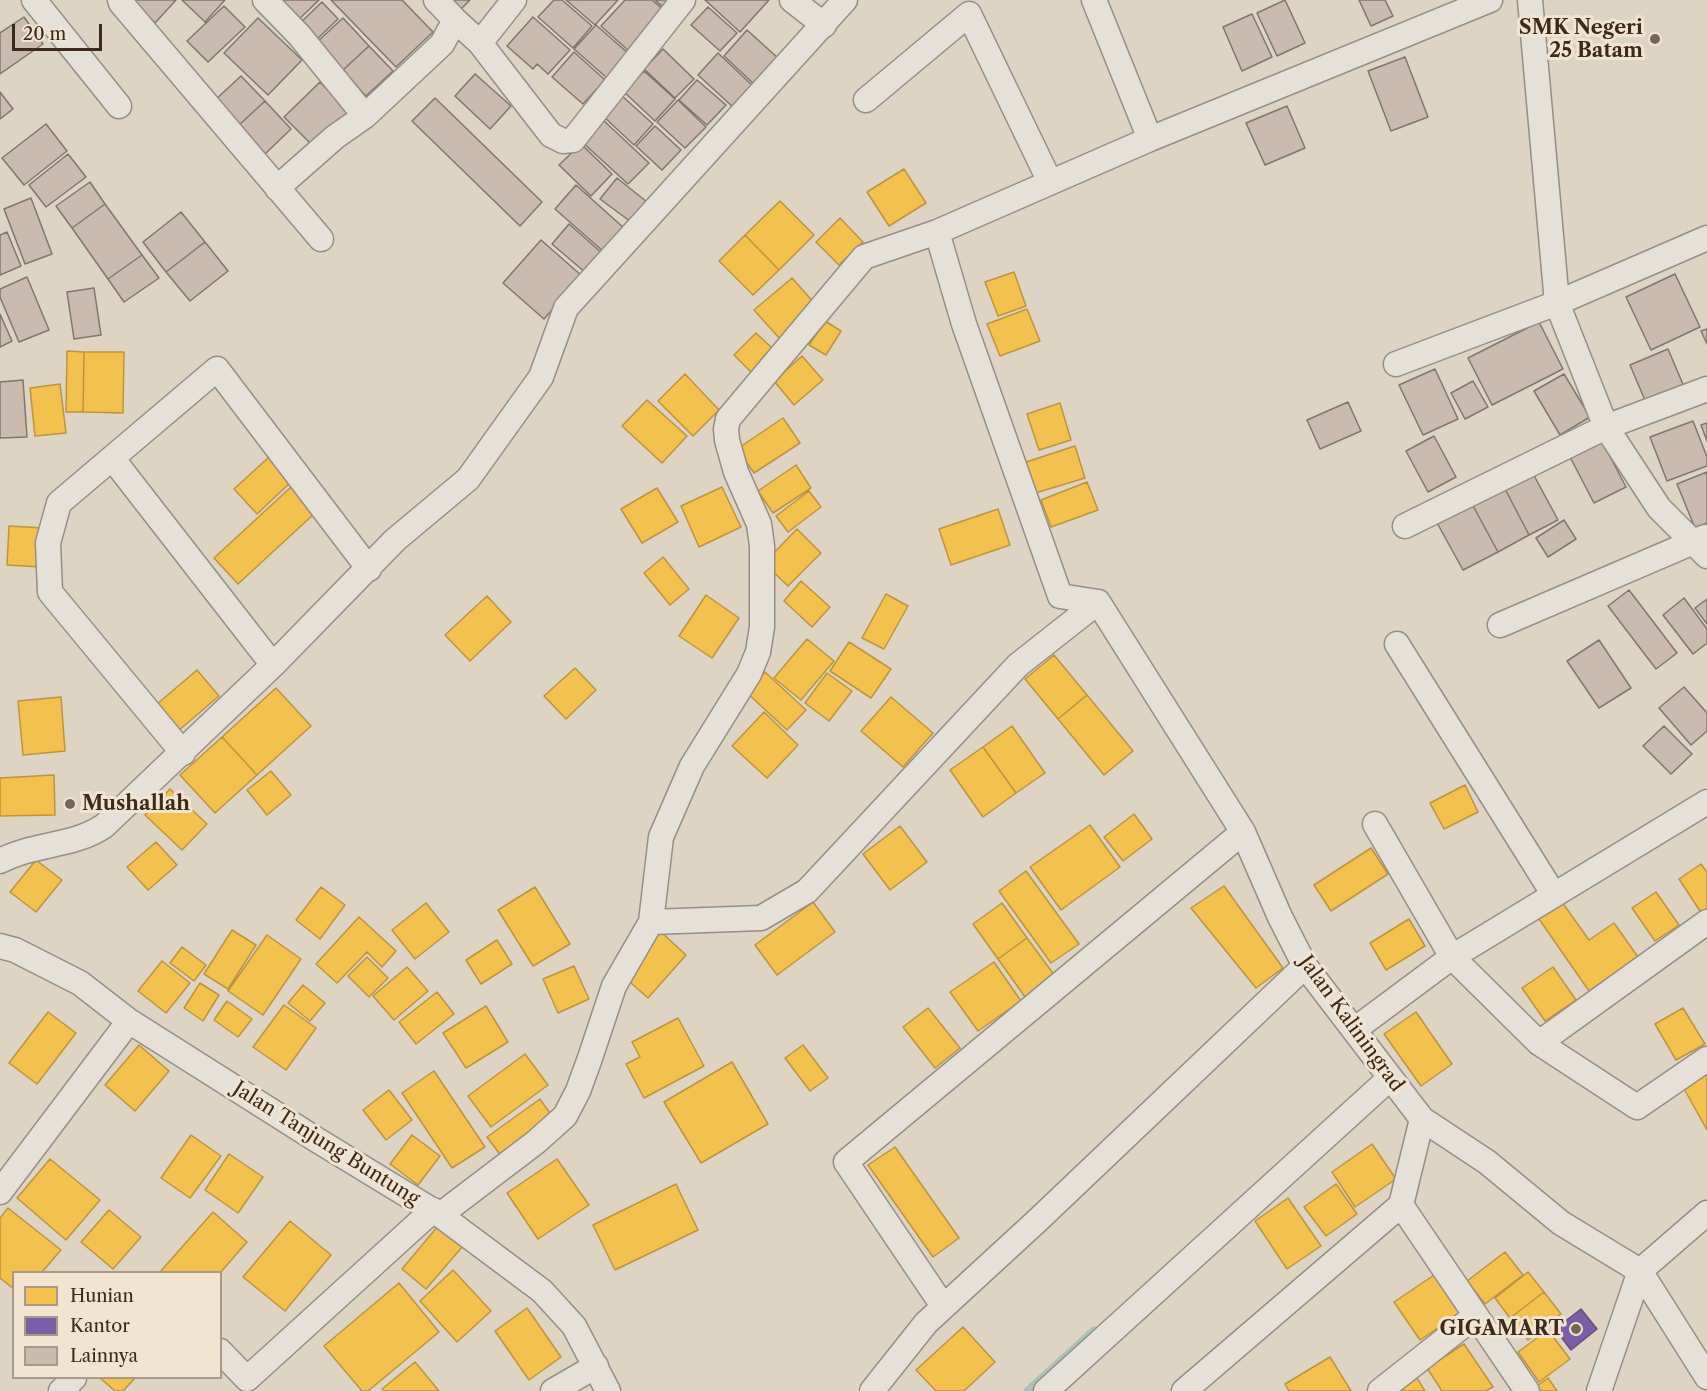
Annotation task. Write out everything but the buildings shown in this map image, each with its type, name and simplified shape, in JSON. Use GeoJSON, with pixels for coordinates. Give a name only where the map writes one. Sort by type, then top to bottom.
{"type":"FeatureCollection","features":[{"type":"Feature","properties":{"kind":"street"},"geometry":{"type":"LineString","coordinates":[[34,0],[119,106]]}},
{"type":"Feature","properties":{"kind":"street"},"geometry":{"type":"LineString","coordinates":[[120,0],[321,239]]}},
{"type":"Feature","properties":{"kind":"street"},"geometry":{"type":"LineString","coordinates":[[265,0],[299,35],[365,116]]}},
{"type":"Feature","properties":{"kind":"street"},"geometry":{"type":"LineString","coordinates":[[436,0],[480,43],[551,135],[563,141],[573,140],[683,0]]}},
{"type":"Feature","properties":{"kind":"street"},"geometry":{"type":"LineString","coordinates":[[480,43],[514,0]]}},
{"type":"Feature","properties":{"kind":"street"},"geometry":{"type":"LineString","coordinates":[[792,0],[824,25]]}},
{"type":"Feature","properties":{"kind":"street"},"geometry":{"type":"LineString","coordinates":[[0,861],[25,850],[79,839],[104,826],[273,665],[395,540],[468,479],[541,377],[566,308],[845,0]]}},
{"type":"Feature","properties":{"kind":"street"},"geometry":{"type":"LineString","coordinates":[[1094,0],[1150,139]]}},
{"type":"Feature","properties":{"kind":"street"},"geometry":{"type":"LineString","coordinates":[[222,1353],[247,1379],[437,1213],[536,1142],[565,1116],[578,1091],[614,986],[651,922],[661,837],[692,766],[749,674],[758,652],[762,627],[762,546],[759,524],[736,472],[727,440],[728,418],[864,257],[937,232],[1150,139],[1490,0]]}},
{"type":"Feature","properties":{"kind":"street"},"geometry":{"type":"LineString","coordinates":[[1500,625],[1702,545],[1659,508],[1606,427],[1557,303],[1530,0]]}},
{"type":"Feature","properties":{"kind":"street"},"geometry":{"type":"LineString","coordinates":[[866,100],[969,14],[1050,182]]}},
{"type":"Feature","properties":{"kind":"street"},"geometry":{"type":"LineString","coordinates":[[277,188],[335,137],[365,116],[442,44],[455,20]]}},
{"type":"Feature","properties":{"kind":"street"},"geometry":{"type":"LineString","coordinates":[[937,232],[964,324],[1060,596],[1098,602]]}},
{"type":"Feature","properties":{"kind":"street"},"geometry":{"type":"LineString","coordinates":[[1396,364],[1557,303],[1707,238]]}},
{"type":"Feature","properties":{"kind":"street"},"geometry":{"type":"LineString","coordinates":[[183,753],[50,592],[48,543],[59,503],[217,369],[369,569]]}},
{"type":"Feature","properties":{"kind":"street"},"geometry":{"type":"LineString","coordinates":[[1405,526],[1606,427],[1707,389]]}},
{"type":"Feature","properties":{"kind":"street"},"geometry":{"type":"LineString","coordinates":[[112,458],[273,665]]}},
{"type":"Feature","properties":{"kind":"street"},"geometry":{"type":"LineString","coordinates":[[651,922],[761,918],[807,891],[1018,665],[1098,602]]}},
{"type":"Feature","properties":{"kind":"street","name":"Jalan Kaliningrad"},"geometry":{"type":"LineString","coordinates":[[1098,602],[1243,832],[1280,917],[1305,966],[1422,1119],[1487,1162],[1561,1223],[1640,1271]]}},
{"type":"Feature","properties":{"kind":"street"},"geometry":{"type":"LineString","coordinates":[[1396,644],[1554,896]]}},
{"type":"Feature","properties":{"kind":"street"},"geometry":{"type":"LineString","coordinates":[[1354,1030],[1452,957],[1707,802]]}},
{"type":"Feature","properties":{"kind":"street"},"geometry":{"type":"LineString","coordinates":[[1375,824],[1452,957],[1539,1043],[1637,1107],[1707,1059]]}},
{"type":"Feature","properties":{"kind":"street"},"geometry":{"type":"LineString","coordinates":[[943,1306],[846,1162],[1243,832]]}},
{"type":"Feature","properties":{"kind":"street"},"geometry":{"type":"LineString","coordinates":[[1539,1043],[1707,921]]}},
{"type":"Feature","properties":{"kind":"street","name":"Jalan Tanjung Buntung"},"geometry":{"type":"LineString","coordinates":[[0,946],[15,950],[80,983],[129,1021],[437,1213],[542,1291],[573,1326],[608,1391]]}},
{"type":"Feature","properties":{"kind":"street"},"geometry":{"type":"LineString","coordinates":[[872,1391],[926,1323],[943,1306],[1038,1220],[1305,966]]}},
{"type":"Feature","properties":{"kind":"street"},"geometry":{"type":"LineString","coordinates":[[0,1192],[129,1021]]}},
{"type":"Feature","properties":{"kind":"street"},"geometry":{"type":"LineString","coordinates":[[1046,1391],[1390,1078]]}},
{"type":"Feature","properties":{"kind":"street"},"geometry":{"type":"LineString","coordinates":[[1184,1391],[1401,1205],[1422,1119]]}},
{"type":"Feature","properties":{"kind":"street"},"geometry":{"type":"LineString","coordinates":[[1401,1205],[1527,1391]]}},
{"type":"Feature","properties":{"kind":"street"},"geometry":{"type":"LineString","coordinates":[[1599,1391],[1640,1271],[1707,1213]]}},
{"type":"Feature","properties":{"kind":"street"},"geometry":{"type":"LineString","coordinates":[[1640,1271],[1707,1377]]}},
{"type":"Feature","properties":{"kind":"street"},"geometry":{"type":"LineString","coordinates":[[1380,1391],[1475,1316]]}},
{"type":"Feature","properties":{"kind":"street"},"geometry":{"type":"LineString","coordinates":[[553,1391],[596,1366]]}},
{"type":"Feature","properties":{"kind":"street"},"geometry":{"type":"LineString","coordinates":[[61,1391],[72,1379]]}},
{"type":"Feature","properties":{"kind":"waterway"},"geometry":{"type":"LineString","coordinates":[[1028,1391],[1094,1331]]}},
{"type":"Feature","properties":{"kind":"place","name":"SMK Negeri 25 Batam"},"geometry":{"type":"Point","coordinates":[1655,39]}},
{"type":"Feature","properties":{"kind":"place","name":"Mushallah"},"geometry":{"type":"Point","coordinates":[70,804]}},
{"type":"Feature","properties":{"kind":"place","name":"GIGAMART"},"geometry":{"type":"Point","coordinates":[1576,1329]}}]}
